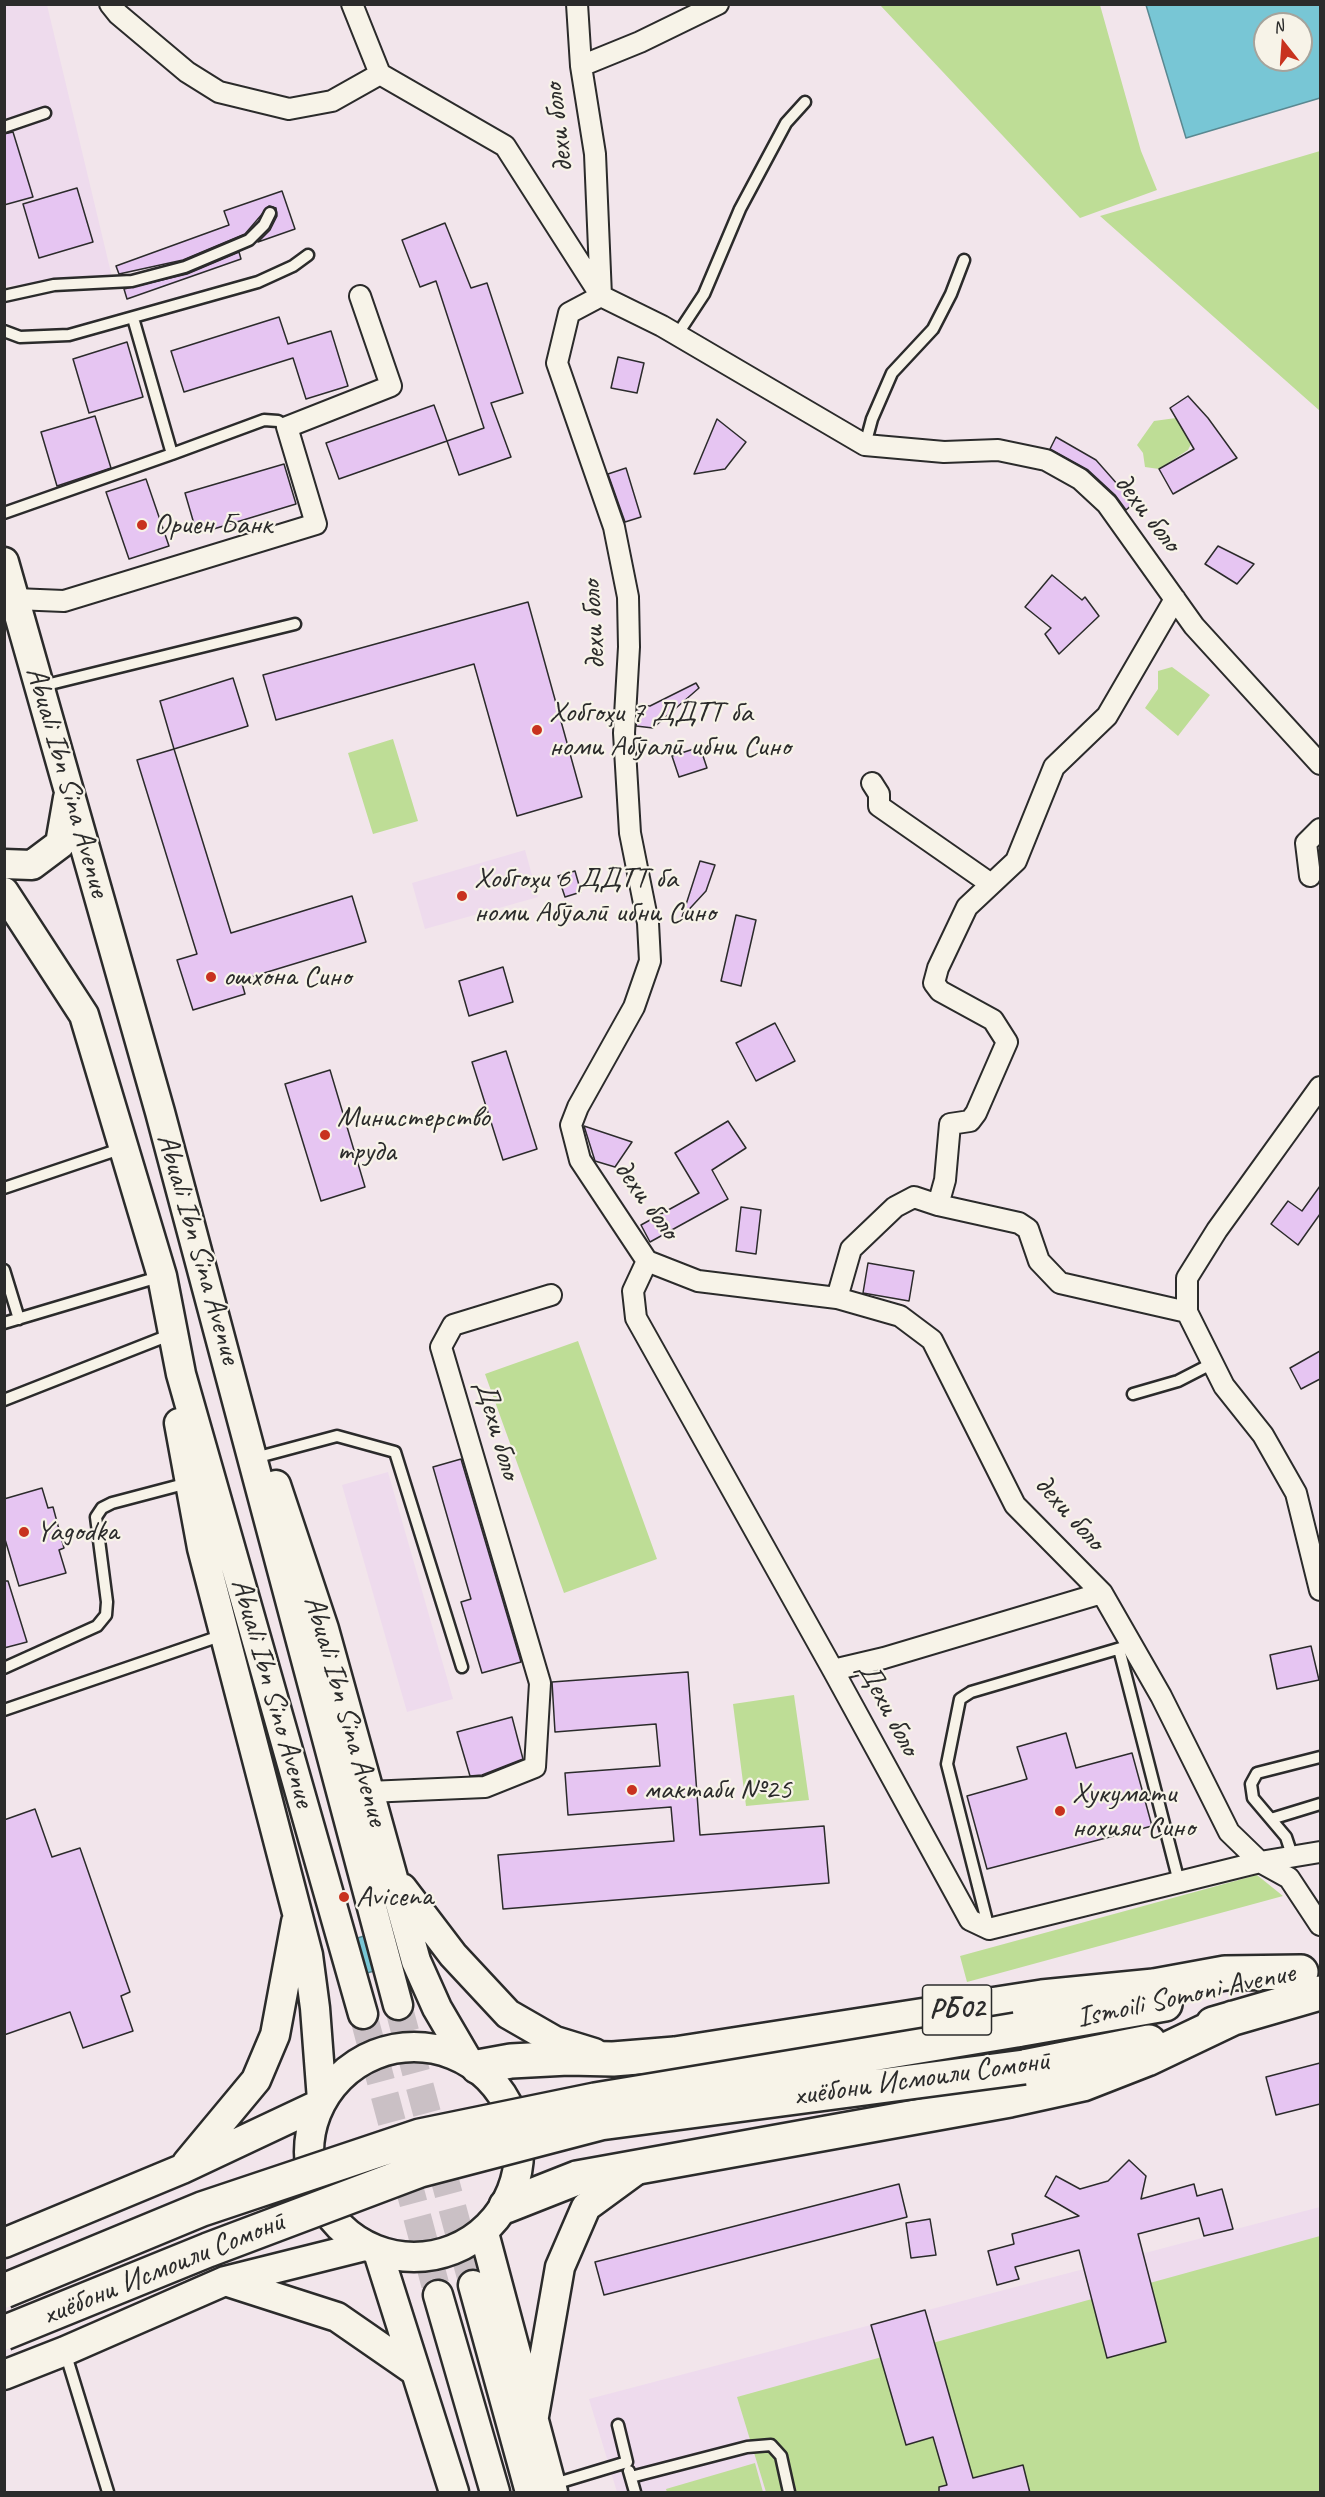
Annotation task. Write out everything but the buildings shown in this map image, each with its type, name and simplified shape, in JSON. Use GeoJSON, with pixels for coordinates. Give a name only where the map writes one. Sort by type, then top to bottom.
{"type":"FeatureCollection","features":[{"type":"Feature","properties":{"kind":"highway","name":"РБ02"},"geometry":{"type":"LineString","coordinates":[[473,2064],[568,2058],[613,2059],[675,2054],[1041,1997],[1154,1986],[1225,1973],[1314,1977]]}},
{"type":"Feature","properties":{"kind":"highway","name":"хиёбони Исмоили Сомонӣ"},"geometry":{"type":"LineString","coordinates":[[4,2332],[208,2250],[420,2170],[600,2123],[1024,2067],[1151,2042],[1233,2018],[1314,1977]]}},
{"type":"Feature","properties":{"kind":"highway","name":"Ismoili Somoni Avenue"},"geometry":{"type":"LineString","coordinates":[[1016,2030],[1155,2006],[1276,1981],[1314,1977]]}},
{"type":"Feature","properties":{"kind":"highway"},"geometry":{"type":"LineString","coordinates":[[506,2206],[577,2178],[644,2164],[1010,2100],[1083,2084],[1147,2059],[1233,2018]]}},
{"type":"Feature","properties":{"kind":"highway","name":"хиёбони Исмоили Сомонӣ"},"geometry":{"type":"LineString","coordinates":[[4,2291],[202,2209],[420,2136],[595,2100],[1016,2030]]}},
{"type":"Feature","properties":{"kind":"main road","name":"Abuali Ibn Sina Avenue"},"geometry":{"type":"LineString","coordinates":[[4,562],[42,686],[160,1112],[224,1359],[255,1419],[324,1629],[416,1961],[437,2008],[473,2064]]}},
{"type":"Feature","properties":{"kind":"main road"},"geometry":{"type":"LineString","coordinates":[[4,864],[32,865],[60,844],[69,790]]}},
{"type":"Feature","properties":{"kind":"main road","name":"Abuali Ibn Sina Avenue"},"geometry":{"type":"LineString","coordinates":[[4,892],[84,1015],[162,1276],[181,1374],[178,1392],[179,1418],[189,1483],[224,1635],[297,1914],[315,2008],[321,2102]]}},
{"type":"Feature","properties":{"kind":"main road","name":"Abuali Ibn Sino Avenue"},"geometry":{"type":"LineString","coordinates":[[224,1359],[398,2005]]}},
{"type":"Feature","properties":{"kind":"main road","name":"Abuali Ibn Sino Avenue"},"geometry":{"type":"LineString","coordinates":[[181,1374],[363,2014]]}},
{"type":"Feature","properties":{"kind":"main road"},"geometry":{"type":"LineString","coordinates":[[392,1874],[453,1955],[508,2014],[555,2041],[613,2059]]}},
{"type":"Feature","properties":{"kind":"main road"},"geometry":{"type":"LineString","coordinates":[[182,2169],[256,2080],[275,2035],[297,1914]]}},
{"type":"Feature","properties":{"kind":"main road","name":"хиёбони Исмоили Сомонӣ"},"geometry":{"type":"LineString","coordinates":[[424,2048],[442,2050],[473,2064],[500,2089],[514,2116],[520,2146],[518,2177],[506,2206],[484,2233],[460,2248],[433,2257],[405,2258],[371,2249],[342,2230],[325,2209],[313,2184],[308,2157],[311,2130],[321,2102],[339,2078],[361,2061],[387,2050],[424,2048]]}},
{"type":"Feature","properties":{"kind":"main road"},"geometry":{"type":"LineString","coordinates":[[4,2243],[182,2169],[321,2102]]}},
{"type":"Feature","properties":{"kind":"main road"},"geometry":{"type":"LineString","coordinates":[[534,2416],[560,2267],[586,2207],[644,2164]]}},
{"type":"Feature","properties":{"kind":"main road"},"geometry":{"type":"LineString","coordinates":[[484,2233],[534,2416],[545,2490]]}},
{"type":"Feature","properties":{"kind":"main road"},"geometry":{"type":"LineString","coordinates":[[4,2375],[225,2281],[371,2249],[415,2370],[454,2493]]}},
{"type":"Feature","properties":{"kind":"main road"},"geometry":{"type":"LineString","coordinates":[[225,2281],[337,2317],[415,2370]]}},
{"type":"Feature","properties":{"kind":"main road"},"geometry":{"type":"LineString","coordinates":[[473,2285],[545,2490]]}},
{"type":"Feature","properties":{"kind":"main road"},"geometry":{"type":"LineString","coordinates":[[438,2295],[495,2493]]}},
{"type":"Feature","properties":{"kind":"street"},"geometry":{"type":"LineString","coordinates":[[110,4],[118,14],[188,72],[219,92],[289,109],[332,101],[380,74],[352,4]]}},
{"type":"Feature","properties":{"kind":"street"},"geometry":{"type":"LineString","coordinates":[[577,4],[581,66]]}},
{"type":"Feature","properties":{"kind":"street","name":"дехи боло"},"geometry":{"type":"LineString","coordinates":[[601,296],[595,154],[581,66],[640,42],[718,4]]}},
{"type":"Feature","properties":{"kind":"street","name":"дехи боло"},"geometry":{"type":"LineString","coordinates":[[380,74],[505,146],[601,296],[677,334],[865,445],[944,452],[998,450],[1046,460],[1080,479],[1107,504],[1194,626],[1320,765]]}},
{"type":"Feature","properties":{"kind":"street"},"geometry":{"type":"LineString","coordinates":[[15,599],[64,601],[316,524],[287,427],[391,386],[360,296]]}},
{"type":"Feature","properties":{"kind":"street","name":"дехи боло"},"geometry":{"type":"LineString","coordinates":[[601,296],[569,313],[557,363],[614,527],[628,597],[629,647],[624,733],[629,822],[648,923],[650,961],[634,1007],[578,1107],[571,1125],[580,1160],[647,1261],[698,1281],[837,1298],[900,1316],[932,1340],[1015,1505],[1102,1593],[1125,1647],[1161,1696],[1229,1832],[1260,1862],[1288,1878],[1320,1925]]}},
{"type":"Feature","properties":{"kind":"street"},"geometry":{"type":"LineString","coordinates":[[938,1205],[945,1180],[950,1124],[970,1121],[976,1113],[1007,1042],[993,1020],[940,992],[934,983],[938,968],[968,907],[1016,861],[1054,767],[1107,716],[1175,599]]}},
{"type":"Feature","properties":{"kind":"street"},"geometry":{"type":"LineString","coordinates":[[872,783],[879,794],[879,806],[991,884]]}},
{"type":"Feature","properties":{"kind":"street"},"geometry":{"type":"LineString","coordinates":[[1310,876],[1306,843],[1320,830]]}},
{"type":"Feature","properties":{"kind":"street"},"geometry":{"type":"LineString","coordinates":[[1320,1087],[1217,1230],[1187,1278],[1187,1312],[1224,1386],[1263,1436],[1296,1493],[1320,1590]]}},
{"type":"Feature","properties":{"kind":"street"},"geometry":{"type":"LineString","coordinates":[[837,1298],[851,1249],[888,1214],[914,1197],[938,1205],[1019,1223],[1028,1229],[1039,1261],[1060,1283],[1187,1312]]}},
{"type":"Feature","properties":{"kind":"street","name":"Дехи боло"},"geometry":{"type":"LineString","coordinates":[[647,1261],[633,1292],[636,1318],[833,1670],[961,1906],[970,1920],[989,1929]]}},
{"type":"Feature","properties":{"kind":"street","name":"Дехи боло"},"geometry":{"type":"LineString","coordinates":[[368,1792],[485,1787],[535,1767],[540,1683],[441,1347],[453,1325],[551,1295]]}},
{"type":"Feature","properties":{"kind":"street"},"geometry":{"type":"LineString","coordinates":[[833,1670],[884,1658],[1102,1593]]}},
{"type":"Feature","properties":{"kind":"street"},"geometry":{"type":"LineString","coordinates":[[989,1929],[1260,1862],[1320,1852]]}},
{"type":"Feature","properties":{"kind":"lane"},"geometry":{"type":"LineString","coordinates":[[677,334],[704,294],[740,209],[786,123],[805,102]]}},
{"type":"Feature","properties":{"kind":"lane"},"geometry":{"type":"LineString","coordinates":[[4,126],[45,113]]}},
{"type":"Feature","properties":{"kind":"lane"},"geometry":{"type":"LineString","coordinates":[[4,296],[54,285],[132,281],[185,267],[249,240],[264,225],[270,213]]}},
{"type":"Feature","properties":{"kind":"lane"},"geometry":{"type":"LineString","coordinates":[[4,331],[20,337],[69,336],[258,282],[293,266],[308,255]]}},
{"type":"Feature","properties":{"kind":"lane"},"geometry":{"type":"LineString","coordinates":[[865,445],[872,419],[892,373],[933,329],[951,294],[964,260]]}},
{"type":"Feature","properties":{"kind":"lane"},"geometry":{"type":"LineString","coordinates":[[133,318],[172,454]]}},
{"type":"Feature","properties":{"kind":"lane"},"geometry":{"type":"LineString","coordinates":[[4,513],[264,420],[278,421],[287,427]]}},
{"type":"Feature","properties":{"kind":"lane"},"geometry":{"type":"LineString","coordinates":[[42,686],[295,624]]}},
{"type":"Feature","properties":{"kind":"lane"},"geometry":{"type":"LineString","coordinates":[[4,1188],[123,1148]]}},
{"type":"Feature","properties":{"kind":"lane"},"geometry":{"type":"LineString","coordinates":[[4,1270],[19,1319]]}},
{"type":"Feature","properties":{"kind":"lane"},"geometry":{"type":"LineString","coordinates":[[4,1323],[162,1276]]}},
{"type":"Feature","properties":{"kind":"lane"},"geometry":{"type":"LineString","coordinates":[[4,1400],[172,1334]]}},
{"type":"Feature","properties":{"kind":"lane"},"geometry":{"type":"LineString","coordinates":[[1132,1394],[1178,1381],[1213,1363]]}},
{"type":"Feature","properties":{"kind":"lane"},"geometry":{"type":"LineString","coordinates":[[266,1455],[338,1436],[395,1452],[462,1667]]}},
{"type":"Feature","properties":{"kind":"lane"},"geometry":{"type":"LineString","coordinates":[[4,1668],[97,1626],[106,1615],[107,1602],[96,1517],[102,1508],[112,1503],[189,1483]]}},
{"type":"Feature","properties":{"kind":"lane"},"geometry":{"type":"LineString","coordinates":[[4,1710],[224,1635]]}},
{"type":"Feature","properties":{"kind":"lane"},"geometry":{"type":"LineString","coordinates":[[989,1929],[947,1764],[960,1699],[971,1692],[1125,1647],[1179,1882]]}},
{"type":"Feature","properties":{"kind":"lane"},"geometry":{"type":"LineString","coordinates":[[1293,1858],[1286,1838],[1253,1798],[1251,1784],[1257,1773],[1320,1757]]}},
{"type":"Feature","properties":{"kind":"lane"},"geometry":{"type":"LineString","coordinates":[[1271,1819],[1320,1804]]}},
{"type":"Feature","properties":{"kind":"lane"},"geometry":{"type":"LineString","coordinates":[[65,2351],[108,2493]]}},
{"type":"Feature","properties":{"kind":"lane"},"geometry":{"type":"LineString","coordinates":[[618,2425],[635,2493]]}},
{"type":"Feature","properties":{"kind":"lane"},"geometry":{"type":"LineString","coordinates":[[631,2477],[747,2447],[771,2445],[781,2456],[789,2493]]}},
{"type":"Feature","properties":{"kind":"lane"},"geometry":{"type":"LineString","coordinates":[[545,2490],[627,2462]]}},
{"type":"Feature","properties":{"kind":"shaded area"},"geometry":{"type":"Polygon","coordinates":[[[5,5],[47,5],[112,277],[5,286],[5,5]]]}},
{"type":"Feature","properties":{"kind":"shaded area"},"geometry":{"type":"Polygon","coordinates":[[[525,850],[538,897],[425,929],[412,883],[525,850]]]}},
{"type":"Feature","properties":{"kind":"shaded area"},"geometry":{"type":"Polygon","coordinates":[[[388,1472],[453,1699],[407,1712],[342,1485],[388,1472]]]}},
{"type":"Feature","properties":{"kind":"shaded area"},"geometry":{"type":"Polygon","coordinates":[[[1320,2207],[1320,2492],[617,2492],[589,2399],[1320,2207]]]}},
{"type":"Feature","properties":{"kind":"green space"},"geometry":{"type":"Polygon","coordinates":[[[880,5],[1100,5],[1141,151],[1157,190],[1080,218],[880,5]]]}},
{"type":"Feature","properties":{"kind":"green space"},"geometry":{"type":"Polygon","coordinates":[[[1320,151],[1320,411],[1100,216],[1320,151]]]}},
{"type":"Feature","properties":{"kind":"green space"},"geometry":{"type":"Polygon","coordinates":[[[1176,418],[1191,444],[1188,450],[1159,469],[1145,467],[1143,453],[1137,445],[1154,421],[1176,418]]]}},
{"type":"Feature","properties":{"kind":"green space"},"geometry":{"type":"Polygon","coordinates":[[[1172,667],[1210,695],[1178,736],[1145,708],[1158,689],[1158,671],[1172,667]]]}},
{"type":"Feature","properties":{"kind":"green space"},"geometry":{"type":"Polygon","coordinates":[[[393,739],[418,821],[373,834],[348,753],[393,739]]]}},
{"type":"Feature","properties":{"kind":"green space"},"geometry":{"type":"Polygon","coordinates":[[[578,1341],[657,1559],[564,1593],[485,1374],[578,1341]]]}},
{"type":"Feature","properties":{"kind":"green space"},"geometry":{"type":"Polygon","coordinates":[[[794,1695],[809,1800],[746,1806],[733,1704],[794,1695]]]}},
{"type":"Feature","properties":{"kind":"green space"},"geometry":{"type":"Polygon","coordinates":[[[1257,1875],[1283,1896],[967,1982],[960,1956],[1257,1875]]]}},
{"type":"Feature","properties":{"kind":"green space"},"geometry":{"type":"Polygon","coordinates":[[[1320,2236],[1320,2492],[766,2492],[737,2397],[1320,2236]]]}},
{"type":"Feature","properties":{"kind":"green space"},"geometry":{"type":"Polygon","coordinates":[[[755,2463],[763,2492],[667,2492],[666,2489],[755,2463]]]}},
{"type":"Feature","properties":{"kind":"water"},"geometry":{"type":"Polygon","coordinates":[[[1146,5],[1320,5],[1320,98],[1186,138],[1146,5]]]}},
{"type":"Feature","properties":{"kind":"water"},"geometry":{"type":"Polygon","coordinates":[[[367,1935],[378,1970],[352,1977],[342,1943],[367,1935]]]}},
{"type":"Feature","properties":{"kind":"tunnel"},"geometry":{"type":"LineString","coordinates":[[398,2005],[473,2285]]}},
{"type":"Feature","properties":{"kind":"tunnel"},"geometry":{"type":"LineString","coordinates":[[363,2014],[438,2295]]}},
{"type":"Feature","properties":{"kind":"place","name":"Ориен Банк"},"geometry":{"type":"Point","coordinates":[142,525]}},
{"type":"Feature","properties":{"kind":"place","name":"Хобгоҳи 7 ДДТТ ба номи Абӯалӣ ибни Сино"},"geometry":{"type":"Point","coordinates":[537,730]}},
{"type":"Feature","properties":{"kind":"place","name":"Хобгоҳи 6 ДДТТ ба номи Абӯалӣ ибни Сино"},"geometry":{"type":"Point","coordinates":[462,896]}},
{"type":"Feature","properties":{"kind":"place","name":"ошхона Сино"},"geometry":{"type":"Point","coordinates":[211,977]}},
{"type":"Feature","properties":{"kind":"place","name":"Министерство труда"},"geometry":{"type":"Point","coordinates":[325,1135]}},
{"type":"Feature","properties":{"kind":"place","name":"Yagodka"},"geometry":{"type":"Point","coordinates":[24,1532]}},
{"type":"Feature","properties":{"kind":"place","name":"мактаби №25"},"geometry":{"type":"Point","coordinates":[632,1790]}},
{"type":"Feature","properties":{"kind":"place","name":"Хукумати нохияи Сино"},"geometry":{"type":"Point","coordinates":[1060,1811]}},
{"type":"Feature","properties":{"kind":"place","name":"Avicena"},"geometry":{"type":"Point","coordinates":[344,1897]}}]}
